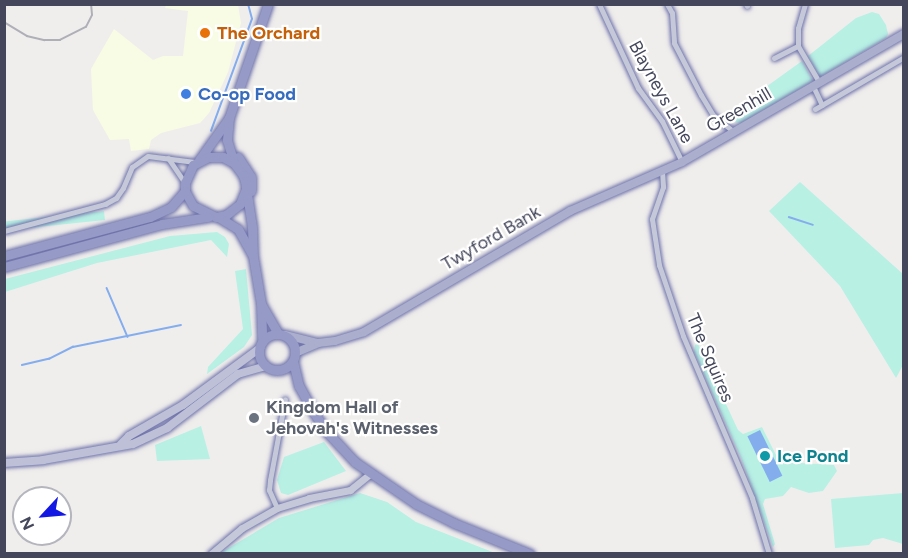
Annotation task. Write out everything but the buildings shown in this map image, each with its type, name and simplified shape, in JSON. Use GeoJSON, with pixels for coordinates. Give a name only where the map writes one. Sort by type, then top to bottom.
{"type":"FeatureCollection","features":[{"type":"Feature","properties":{"kind":"highway"},"geometry":{"type":"LineString","coordinates":[[268,4],[229,118],[227,140],[234,163],[243,175],[249,207],[253,256],[261,304],[260,357],[266,366],[278,370],[298,386],[327,432],[370,474],[454,524],[530,554]]}},
{"type":"Feature","properties":{"kind":"highway"},"geometry":{"type":"LineString","coordinates":[[234,103],[236,112],[232,141],[250,177],[249,207]]}},
{"type":"Feature","properties":{"kind":"highway"},"geometry":{"type":"LineString","coordinates":[[4,256],[150,217],[171,207],[185,187],[187,174],[229,118]]}},
{"type":"Feature","properties":{"kind":"highway"},"geometry":{"type":"LineString","coordinates":[[198,161],[216,156],[234,163]]}},
{"type":"Feature","properties":{"kind":"highway"},"geometry":{"type":"LineString","coordinates":[[185,187],[193,206],[237,230],[253,256]]}},
{"type":"Feature","properties":{"kind":"highway"},"geometry":{"type":"LineString","coordinates":[[4,267],[162,224],[215,217],[240,204],[246,189]]}},
{"type":"Feature","properties":{"kind":"highway"},"geometry":{"type":"LineString","coordinates":[[261,304],[281,334],[292,342],[298,386]]}},
{"type":"Feature","properties":{"kind":"highway"},"geometry":{"type":"LineString","coordinates":[[261,345],[269,335],[281,334]]}},
{"type":"Feature","properties":{"kind":"highway"},"geometry":{"type":"LineString","coordinates":[[278,370],[294,357]]}},
{"type":"Feature","properties":{"kind":"main road","name":"Greenhill"},"geometry":{"type":"LineString","coordinates":[[682,162],[903,34]]}},
{"type":"Feature","properties":{"kind":"main road","name":"Twyford Bank"},"geometry":{"type":"LineString","coordinates":[[281,334],[318,343],[334,341],[363,332],[570,211],[682,162]]}},
{"type":"Feature","properties":{"kind":"main road","name":"Twyford Bank"},"geometry":{"type":"LineString","coordinates":[[294,357],[318,343]]}},
{"type":"Feature","properties":{"kind":"main road"},"geometry":{"type":"LineString","coordinates":[[121,444],[129,436],[183,405],[261,345]]}},
{"type":"Feature","properties":{"kind":"main road"},"geometry":{"type":"LineString","coordinates":[[4,463],[43,460],[121,444],[133,444],[183,417],[238,374],[266,366]]}},
{"type":"Feature","properties":{"kind":"street","name":"Blayneys Lane"},"geometry":{"type":"LineString","coordinates":[[598,4],[638,88],[662,121],[682,162]]}},
{"type":"Feature","properties":{"kind":"street"},"geometry":{"type":"LineString","coordinates":[[667,4],[672,13],[672,39],[713,115],[733,132]]}},
{"type":"Feature","properties":{"kind":"street"},"geometry":{"type":"LineString","coordinates":[[805,4],[798,28],[798,46],[816,84],[822,105]]}},
{"type":"Feature","properties":{"kind":"street"},"geometry":{"type":"LineString","coordinates":[[774,58],[798,46]]}},
{"type":"Feature","properties":{"kind":"street"},"geometry":{"type":"LineString","coordinates":[[815,109],[903,57]]}},
{"type":"Feature","properties":{"kind":"street"},"geometry":{"type":"LineString","coordinates":[[4,231],[105,204],[116,198],[132,167],[142,159],[154,155],[198,161]]}},
{"type":"Feature","properties":{"kind":"street"},"geometry":{"type":"LineString","coordinates":[[168,158],[185,187]]}},
{"type":"Feature","properties":{"kind":"street","name":"The Squires"},"geometry":{"type":"LineString","coordinates":[[662,171],[663,187],[652,219],[659,266],[683,336],[752,498],[769,554]]}},
{"type":"Feature","properties":{"kind":"street"},"geometry":{"type":"LineString","coordinates":[[277,508],[269,490],[285,399]]}},
{"type":"Feature","properties":{"kind":"street"},"geometry":{"type":"LineString","coordinates":[[211,554],[242,528],[277,508],[309,498],[350,490],[370,474]]}},
{"type":"Feature","properties":{"kind":"shaded area"},"geometry":{"type":"Polygon","coordinates":[[[166,5],[238,5],[241,23],[228,72],[209,113],[200,123],[161,133],[151,140],[149,149],[131,151],[129,139],[110,140],[93,110],[91,69],[114,29],[153,60],[163,56],[183,56],[188,11],[165,8],[166,5]]]}},
{"type":"Feature","properties":{"kind":"shaded area"},"geometry":{"type":"Polygon","coordinates":[[[872,12],[879,14],[886,25],[888,34],[886,38],[820,77],[808,56],[856,18],[872,12]]]}},
{"type":"Feature","properties":{"kind":"shaded area"},"geometry":{"type":"Polygon","coordinates":[[[802,61],[813,81],[741,123],[732,122],[732,118],[756,94],[802,61]]]}},
{"type":"Feature","properties":{"kind":"shaded area"},"geometry":{"type":"Polygon","coordinates":[[[800,182],[903,274],[903,365],[896,378],[840,286],[769,211],[800,182]]]}},
{"type":"Feature","properties":{"kind":"shaded area"},"geometry":{"type":"Polygon","coordinates":[[[104,211],[105,220],[4,231],[4,222],[104,211]]]}},
{"type":"Feature","properties":{"kind":"shaded area"},"geometry":{"type":"Polygon","coordinates":[[[217,232],[225,237],[229,244],[227,257],[211,240],[97,263],[5,292],[5,279],[170,236],[217,232]]]}},
{"type":"Feature","properties":{"kind":"shaded area"},"geometry":{"type":"Polygon","coordinates":[[[246,269],[252,335],[244,347],[207,374],[208,367],[243,329],[235,271],[246,269]]]}},
{"type":"Feature","properties":{"kind":"shaded area"},"geometry":{"type":"Polygon","coordinates":[[[698,344],[738,430],[743,434],[762,427],[776,455],[784,462],[834,465],[837,471],[823,491],[809,493],[791,487],[783,496],[765,499],[763,504],[775,544],[773,547],[741,458],[694,352],[695,345],[698,344]]]}},
{"type":"Feature","properties":{"kind":"shaded area"},"geometry":{"type":"Polygon","coordinates":[[[201,426],[210,459],[157,461],[155,445],[201,426]]]}},
{"type":"Feature","properties":{"kind":"shaded area"},"geometry":{"type":"Polygon","coordinates":[[[324,442],[346,471],[288,495],[281,493],[277,480],[284,457],[324,442]]]}},
{"type":"Feature","properties":{"kind":"shaded area"},"geometry":{"type":"Polygon","coordinates":[[[360,493],[387,502],[416,522],[495,553],[220,553],[279,518],[360,493]]]}},
{"type":"Feature","properties":{"kind":"shaded area"},"geometry":{"type":"Polygon","coordinates":[[[903,493],[903,544],[883,538],[873,540],[869,545],[835,548],[831,499],[903,493]]]}},
{"type":"Feature","properties":{"kind":"water","name":"Ice Pond"},"geometry":{"type":"Polygon","coordinates":[[[760,430],[782,476],[770,482],[747,436],[760,430]]]}},
{"type":"Feature","properties":{"kind":"waterway"},"geometry":{"type":"LineString","coordinates":[[211,131],[252,19],[248,4]]}},
{"type":"Feature","properties":{"kind":"waterway"},"geometry":{"type":"LineString","coordinates":[[789,217],[813,225]]}},
{"type":"Feature","properties":{"kind":"waterway"},"geometry":{"type":"LineString","coordinates":[[107,288],[128,337]]}},
{"type":"Feature","properties":{"kind":"waterway"},"geometry":{"type":"LineString","coordinates":[[22,365],[49,359],[73,347],[181,325]]}},
{"type":"Feature","properties":{"kind":"railway"},"geometry":{"type":"LineString","coordinates":[[4,22],[27,36],[45,40],[60,40],[86,27],[92,15],[91,4]]}},
{"type":"Feature","properties":{"kind":"place","name":"The Orchard"},"geometry":{"type":"Point","coordinates":[205,33]}},
{"type":"Feature","properties":{"kind":"place","name":"Co-op Food"},"geometry":{"type":"Point","coordinates":[186,94]}},
{"type":"Feature","properties":{"kind":"place","name":"Kingdom Hall of Jehovah's Witnesses"},"geometry":{"type":"Point","coordinates":[254,418]}},
{"type":"Feature","properties":{"kind":"place","name":"Ice Pond"},"geometry":{"type":"Point","coordinates":[765,456]}}]}
